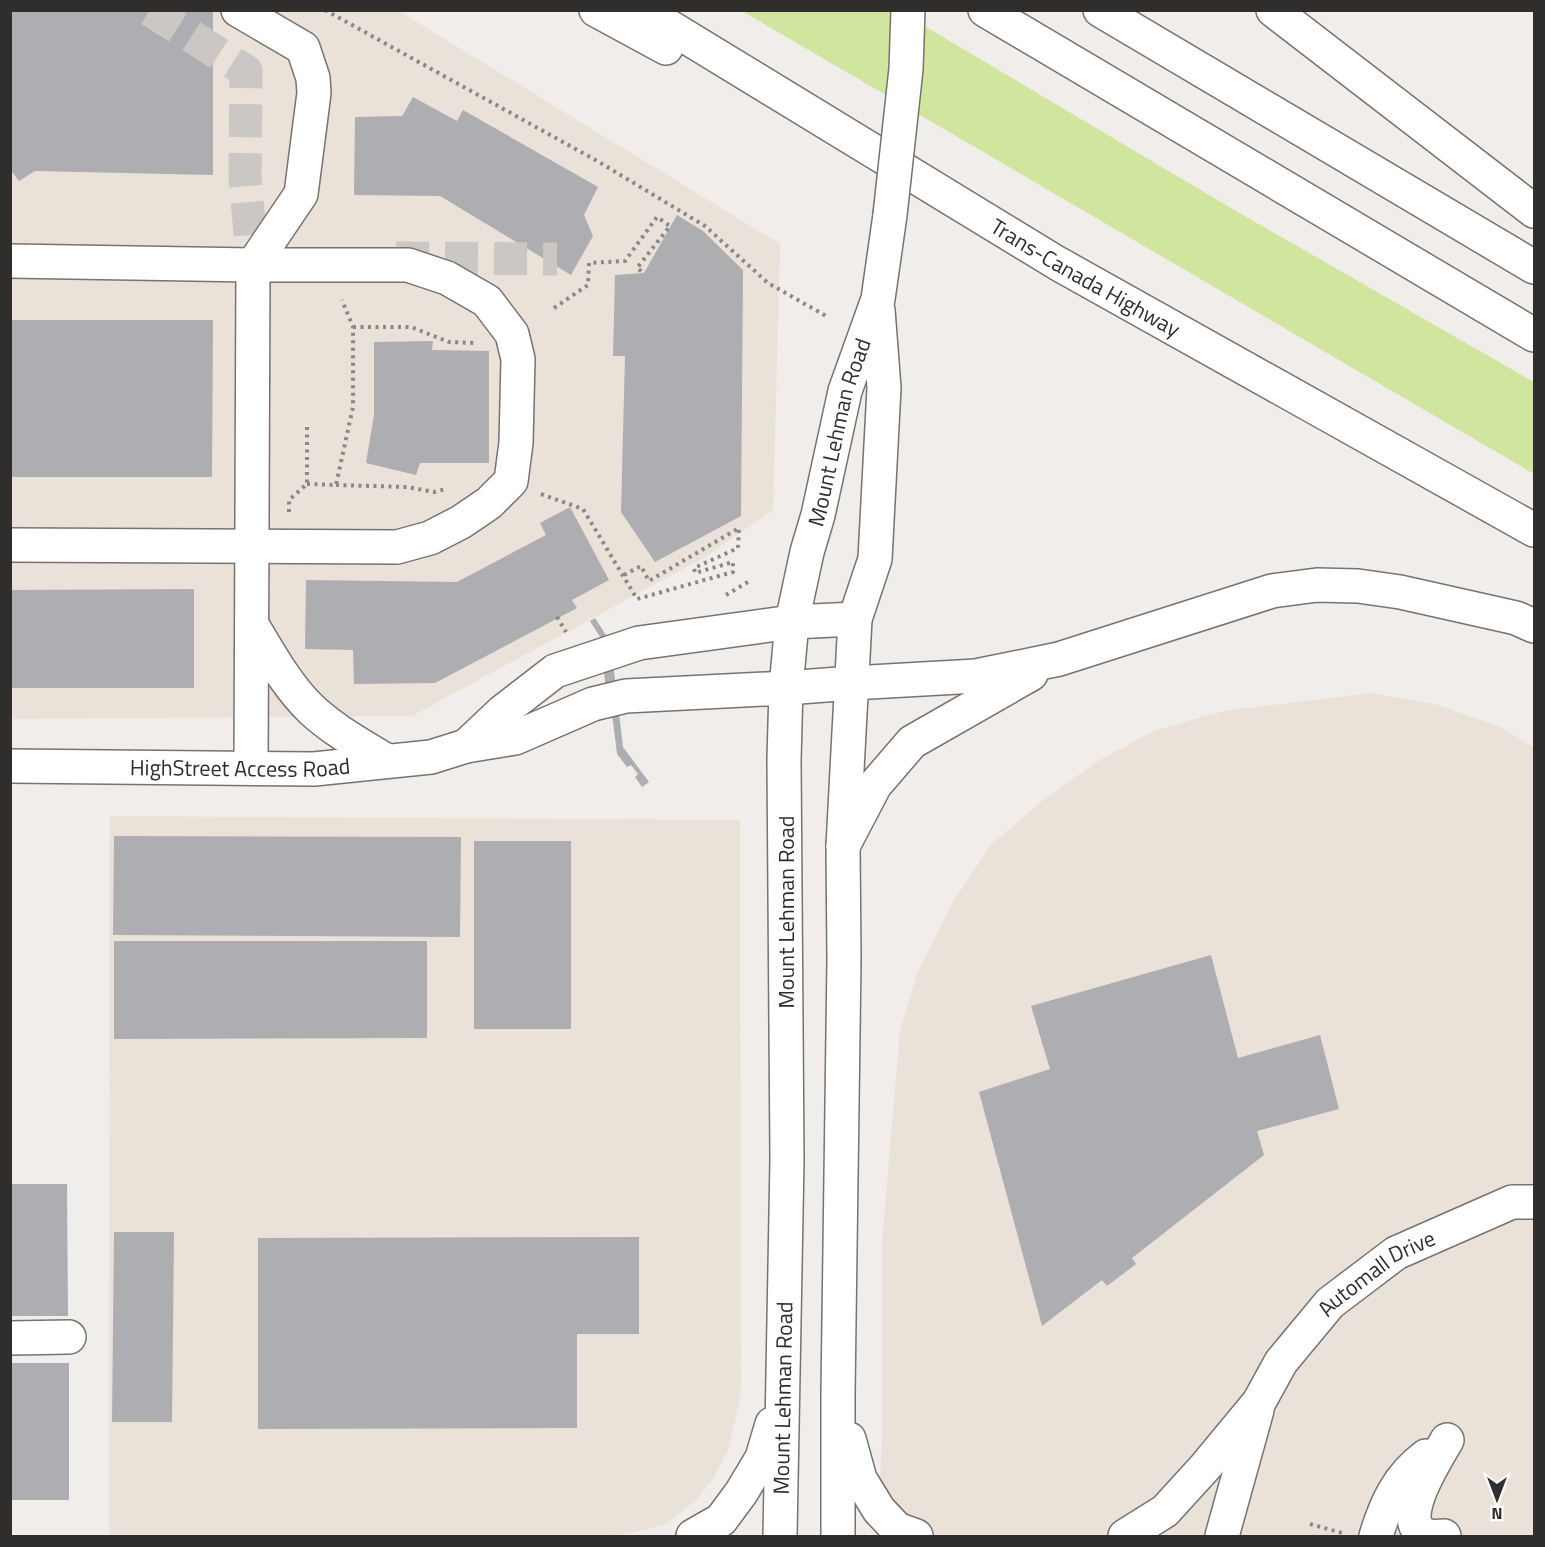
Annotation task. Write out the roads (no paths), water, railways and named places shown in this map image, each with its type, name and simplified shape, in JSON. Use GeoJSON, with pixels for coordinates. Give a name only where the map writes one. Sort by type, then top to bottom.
{"type":"FeatureCollection","features":[{"type":"Feature","properties":{"kind":"main road"},"geometry":{"type":"LineString","coordinates":[[238,10],[303,48],[313,78],[314,93],[302,194],[254,265],[251,768]]}},
{"type":"Feature","properties":{"kind":"main road"},"geometry":{"type":"LineString","coordinates":[[596,10],[1057,263]]}},
{"type":"Feature","properties":{"kind":"main road","name":"Trans-Canada Highway"},"geometry":{"type":"LineString","coordinates":[[642,10],[1057,263],[1534,530]]}},
{"type":"Feature","properties":{"kind":"main road","name":"Mount Lehman Road"},"geometry":{"type":"LineString","coordinates":[[838,1536],[844,960],[843,846],[855,619],[875,559],[884,388],[878,299],[902,112],[908,10]]}},
{"type":"Feature","properties":{"kind":"main road"},"geometry":{"type":"LineString","coordinates":[[985,10],[1534,334]]}},
{"type":"Feature","properties":{"kind":"main road"},"geometry":{"type":"LineString","coordinates":[[1100,10],[1534,267]]}},
{"type":"Feature","properties":{"kind":"main road"},"geometry":{"type":"LineString","coordinates":[[1273,10],[1534,211]]}},
{"type":"Feature","properties":{"kind":"main road"},"geometry":{"type":"LineString","coordinates":[[10,261],[408,265],[447,278],[487,301],[512,334],[518,359],[516,443],[511,481],[489,503],[461,522],[430,538],[397,547],[10,544]]}},
{"type":"Feature","properties":{"kind":"main road","name":"Mount Lehman Road"},"geometry":{"type":"LineString","coordinates":[[780,1536],[787,1159],[784,760],[786,688],[792,622],[807,552],[834,448],[845,391],[878,299]]}},
{"type":"Feature","properties":{"kind":"main road"},"geometry":{"type":"LineString","coordinates":[[843,846],[875,785],[912,742],[1059,658],[1272,591],[1317,585],[1358,586],[1400,592],[1506,615],[1534,626]]}},
{"type":"Feature","properties":{"kind":"main road","name":"HighStreet Access Road"},"geometry":{"type":"LineString","coordinates":[[466,746],[502,712],[555,671],[639,643],[792,622],[855,619]]}},
{"type":"Feature","properties":{"kind":"main road"},"geometry":{"type":"LineString","coordinates":[[252,625],[288,682],[310,708],[338,731],[387,761]]}},
{"type":"Feature","properties":{"kind":"main road","name":"HighStreet Access Road"},"geometry":{"type":"LineString","coordinates":[[10,766],[314,769],[431,757],[466,746],[515,738],[594,704],[626,696],[976,676],[1059,658]]}},
{"type":"Feature","properties":{"kind":"main road","name":"Automall Drive"},"geometry":{"type":"LineString","coordinates":[[1125,1536],[1165,1511],[1259,1402],[1281,1362],[1330,1303],[1396,1253],[1512,1202],[1534,1202]]}},
{"type":"Feature","properties":{"kind":"main road"},"geometry":{"type":"LineString","coordinates":[[10,1338],[69,1337]]}},
{"type":"Feature","properties":{"kind":"main road"},"geometry":{"type":"LineString","coordinates":[[693,1536],[721,1520],[741,1493],[762,1458],[781,1390]]}},
{"type":"Feature","properties":{"kind":"main road"},"geometry":{"type":"LineString","coordinates":[[838,1393],[860,1479],[879,1510],[897,1529],[916,1536]]}},
{"type":"Feature","properties":{"kind":"main road","name":"Automall Drive"},"geometry":{"type":"LineString","coordinates":[[1222,1536],[1259,1402]]}},
{"type":"Feature","properties":{"kind":"main road"},"geometry":{"type":"LineString","coordinates":[[1376,1536],[1396,1488],[1411,1468],[1447,1440],[1425,1480],[1417,1498],[1415,1511],[1417,1528],[1429,1536],[1444,1536]]}},
{"type":"Feature","properties":{"kind":"tunnel"},"geometry":{"type":"LineString","coordinates":[[150,10],[246,71],[245,178],[253,265]]}},
{"type":"Feature","properties":{"kind":"tunnel"},"geometry":{"type":"LineString","coordinates":[[396,258],[557,259]]}}]}
